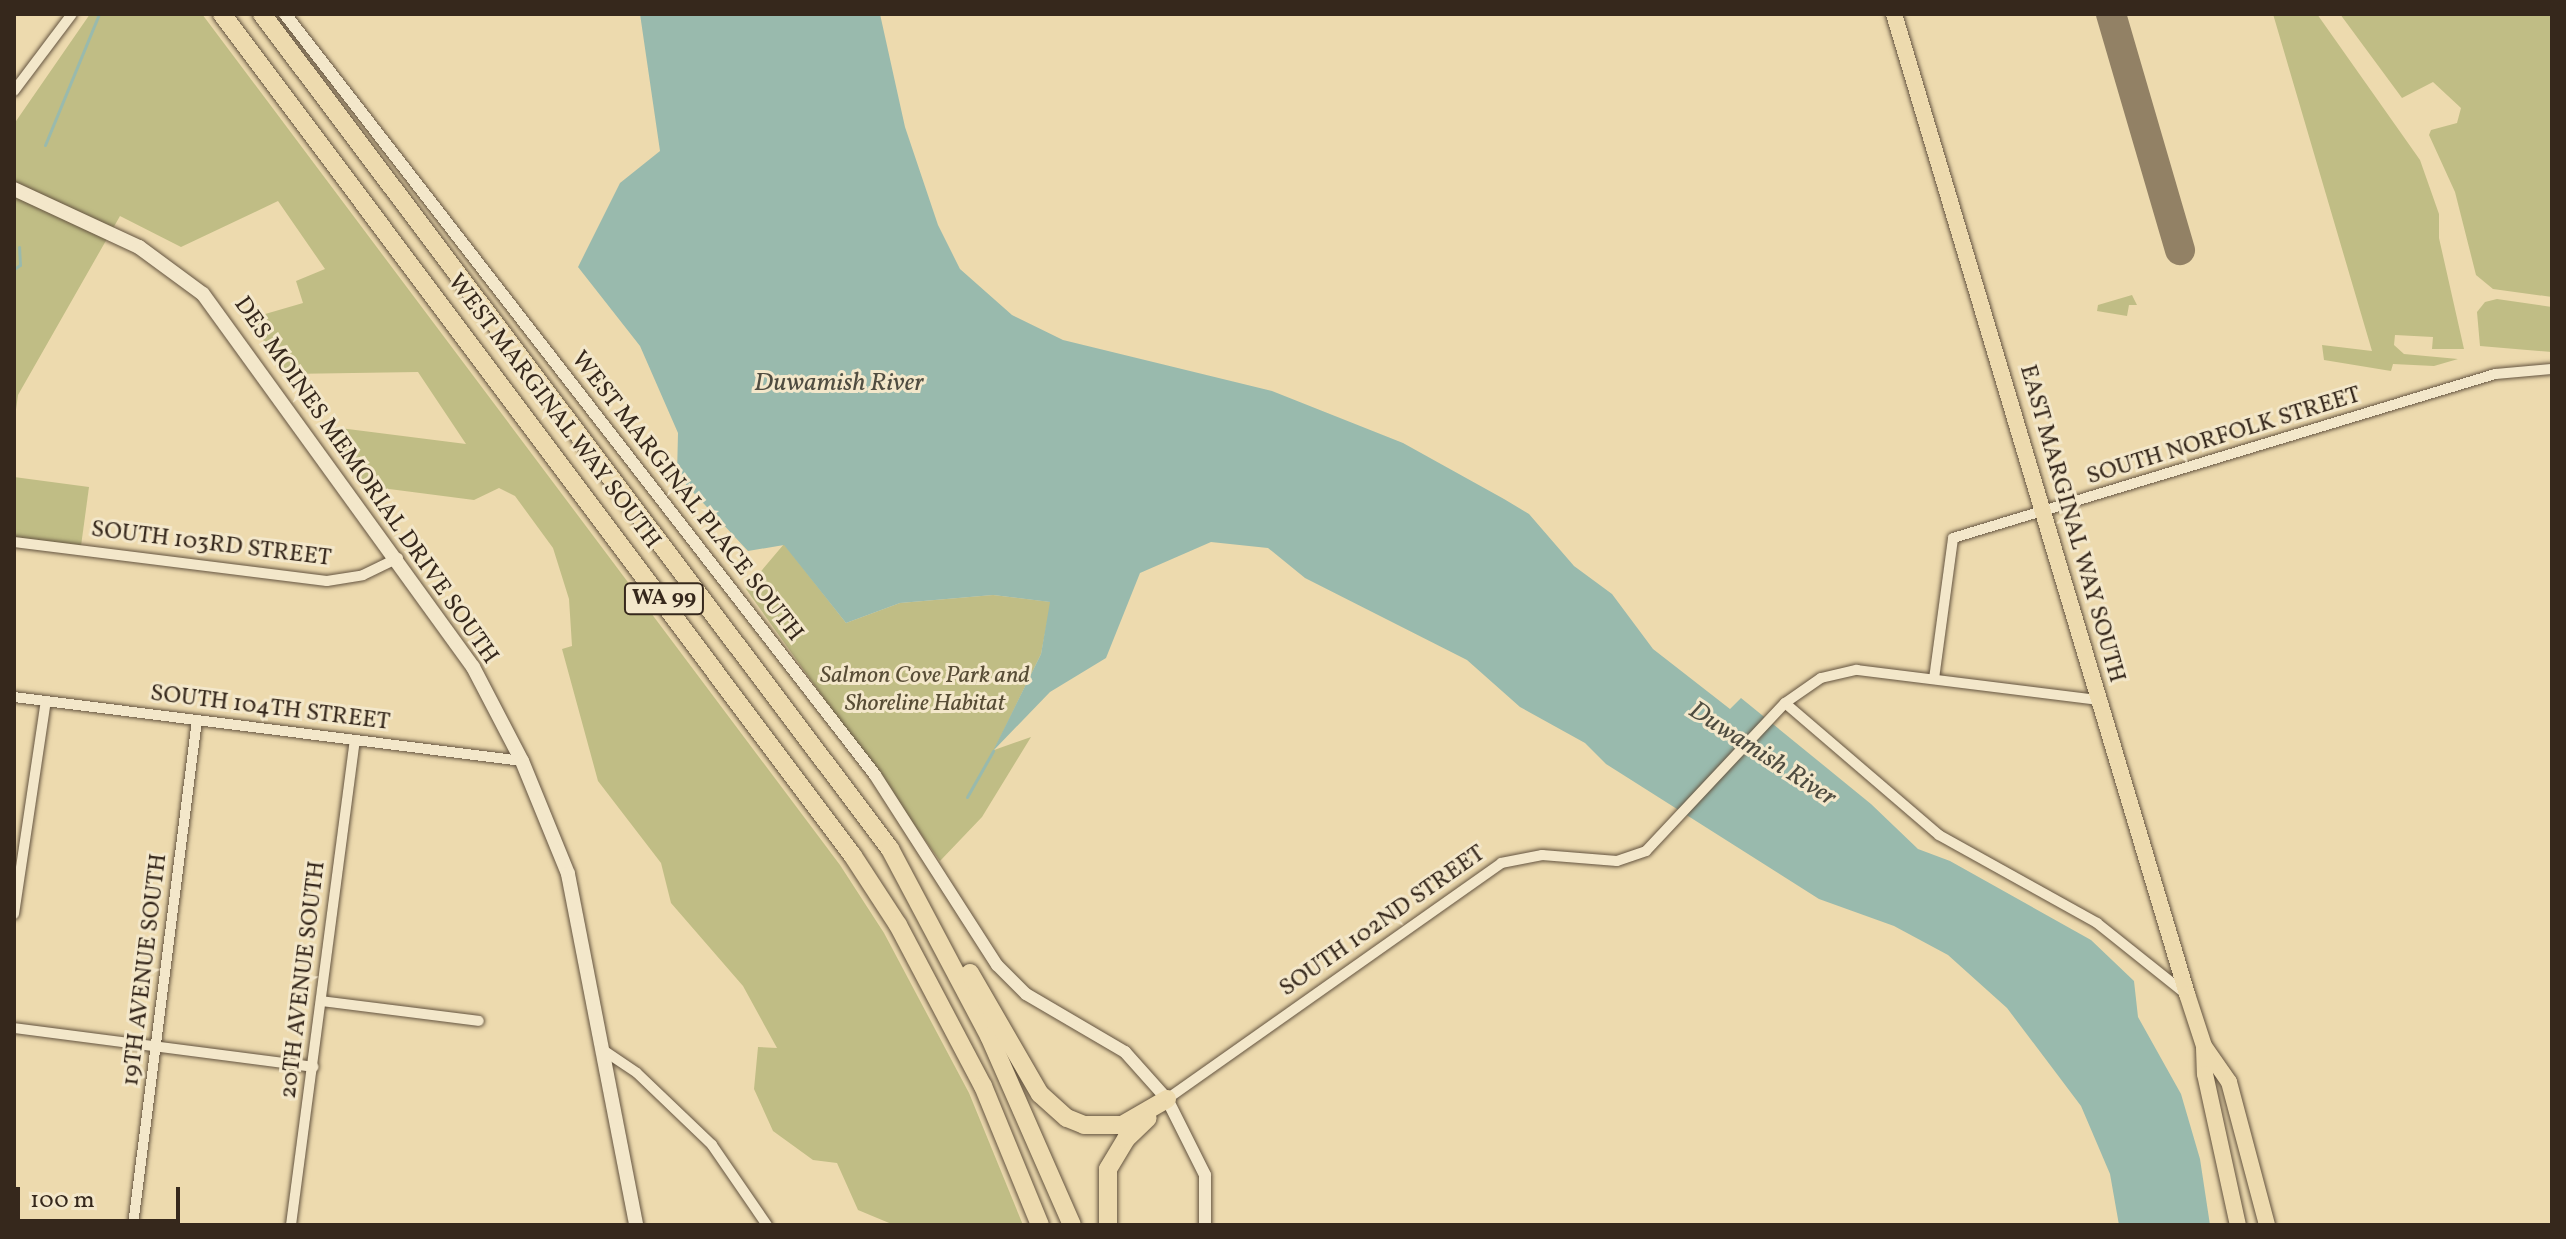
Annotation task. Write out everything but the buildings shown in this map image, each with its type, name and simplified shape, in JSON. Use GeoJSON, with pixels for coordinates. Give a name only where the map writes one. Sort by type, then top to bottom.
{"type":"FeatureCollection","features":[{"type":"Feature","properties":{"kind":"highway","name":"WEST MARGINAL WAY SOUTH"},"geometry":{"type":"LineString","coordinates":[[222,14],[853,856],[898,925],[983,1086],[1040,1225]]}},
{"type":"Feature","properties":{"kind":"highway","name":"WEST MARGINAL WAY SOUTH"},"geometry":{"type":"LineString","coordinates":[[262,14],[850,790],[921,898],[1029,1118],[1072,1225]]}},
{"type":"Feature","properties":{"kind":"highway"},"geometry":{"type":"LineString","coordinates":[[921,898],[1054,1109],[1084,1125],[1122,1125],[1167,1099]]}},
{"type":"Feature","properties":{"kind":"highway"},"geometry":{"type":"LineString","coordinates":[[1108,1225],[1108,1169],[1126,1139],[1167,1099]]}},
{"type":"Feature","properties":{"kind":"main road","name":"EAST MARGINAL WAY SOUTH"},"geometry":{"type":"LineString","coordinates":[[1894,14],[2204,1046],[2205,1074],[2238,1225]]}},
{"type":"Feature","properties":{"kind":"main road","name":"DES MOINES MEMORIAL DRIVE SOUTH"},"geometry":{"type":"LineString","coordinates":[[14,189],[139,247],[203,294],[398,558],[473,667],[522,761],[568,874],[606,1052],[636,1225]]}},
{"type":"Feature","properties":{"kind":"main road","name":"EAST MARGINAL WAY SOUTH"},"geometry":{"type":"LineString","coordinates":[[2204,1046],[2229,1082],[2267,1225]]}},
{"type":"Feature","properties":{"kind":"street"},"geometry":{"type":"LineString","coordinates":[[14,91],[72,14]]}},
{"type":"Feature","properties":{"kind":"street","name":"WEST MARGINAL PLACE SOUTH"},"geometry":{"type":"LineString","coordinates":[[285,14],[875,775],[997,965],[1026,994],[1125,1052],[1167,1099],[1205,1175],[1205,1225]]}},
{"type":"Feature","properties":{"kind":"street","name":"SOUTH NORFOLK STREET"},"geometry":{"type":"LineString","coordinates":[[1934,679],[1953,538],[2044,513],[2495,374],[2552,369]]}},
{"type":"Feature","properties":{"kind":"street","name":"SOUTH 103RD STREET"},"geometry":{"type":"LineString","coordinates":[[14,542],[327,581],[373,572],[398,558]]}},
{"type":"Feature","properties":{"kind":"street","name":"SOUTH 102ND STREET"},"geometry":{"type":"LineString","coordinates":[[1167,1099],[1499,864],[1542,855],[1617,861],[1646,851],[1785,703],[1821,678],[1845,671],[2098,700]]}},
{"type":"Feature","properties":{"kind":"street","name":"SOUTH 104TH STREET"},"geometry":{"type":"LineString","coordinates":[[14,697],[522,761]]}},
{"type":"Feature","properties":{"kind":"street"},"geometry":{"type":"LineString","coordinates":[[14,914],[46,701]]}},
{"type":"Feature","properties":{"kind":"street"},"geometry":{"type":"LineString","coordinates":[[1785,703],[1939,835],[2084,915],[2187,994]]}},
{"type":"Feature","properties":{"kind":"street","name":"19TH AVENUE SOUTH"},"geometry":{"type":"LineString","coordinates":[[133,1225],[197,720]]}},
{"type":"Feature","properties":{"kind":"street","name":"20TH AVENUE SOUTH"},"geometry":{"type":"LineString","coordinates":[[291,1225],[355,740]]}},
{"type":"Feature","properties":{"kind":"street"},"geometry":{"type":"LineString","coordinates":[[321,1001],[479,1021]]}},
{"type":"Feature","properties":{"kind":"street"},"geometry":{"type":"LineString","coordinates":[[14,1028],[313,1067]]}},
{"type":"Feature","properties":{"kind":"street"},"geometry":{"type":"LineString","coordinates":[[606,1052],[637,1073],[712,1145],[767,1225]]}},
{"type":"Feature","properties":{"kind":"green space"},"geometry":{"type":"Polygon","coordinates":[[[90,14],[202,14],[840,865],[884,933],[969,1093],[1023,1225],[894,1225],[858,1210],[837,1163],[813,1160],[773,1131],[754,1089],[758,1047],[777,1048],[743,986],[671,903],[661,863],[598,781],[562,649],[572,646],[569,599],[553,548],[515,496],[499,488],[474,500],[366,486],[324,426],[466,444],[418,372],[288,374],[248,319],[303,303],[296,281],[325,269],[278,201],[181,247],[120,216],[18,395],[14,424],[14,124],[90,14]]]}},
{"type":"Feature","properties":{"kind":"green space"},"geometry":{"type":"Polygon","coordinates":[[[2273,14],[2317,14],[2420,160],[2439,214],[2439,238],[2464,349],[2432,349],[2433,337],[2395,335],[2394,345],[2404,354],[2458,359],[2434,366],[2393,364],[2391,371],[2324,360],[2322,345],[2372,351],[2273,14]]]}},
{"type":"Feature","properties":{"kind":"green space"},"geometry":{"type":"Polygon","coordinates":[[[2340,14],[2552,14],[2552,297],[2493,289],[2476,275],[2455,192],[2429,135],[2431,130],[2457,123],[2461,108],[2433,82],[2402,98],[2340,14]]]}},
{"type":"Feature","properties":{"kind":"green space"},"geometry":{"type":"Polygon","coordinates":[[[2132,295],[2137,305],[2129,305],[2127,316],[2097,311],[2098,305],[2132,295]]]}},
{"type":"Feature","properties":{"kind":"green space"},"geometry":{"type":"Polygon","coordinates":[[[2497,299],[2552,307],[2552,352],[2480,346],[2477,312],[2485,302],[2497,299]]]}},
{"type":"Feature","properties":{"kind":"green space"},"geometry":{"type":"Polygon","coordinates":[[[14,477],[89,487],[81,546],[14,537],[14,477]]]}},
{"type":"Feature","properties":{"kind":"green space","name":"Salmon Cove Park and Shoreline Habitat"},"geometry":{"type":"Polygon","coordinates":[[[784,544],[846,623],[900,603],[993,595],[1051,602],[1041,654],[994,750],[1031,737],[982,817],[940,861],[746,589],[784,544]]]}},
{"type":"Feature","properties":{"kind":"water","name":"Duwamish River"},"geometry":{"type":"Polygon","coordinates":[[[640,14],[880,14],[905,127],[938,225],[960,269],[1012,315],[1063,340],[1272,391],[1403,443],[1504,499],[1529,514],[1574,566],[1612,594],[1653,649],[1730,709],[1741,698],[1871,804],[1918,849],[1950,861],[2091,940],[2134,981],[2138,1017],[2181,1094],[2200,1159],[2210,1225],[2119,1225],[2110,1174],[2081,1106],[2007,1008],[1948,955],[1894,926],[1819,899],[1606,764],[1585,743],[1520,707],[1467,660],[1305,578],[1268,548],[1211,542],[1140,573],[1106,658],[1050,692],[993,751],[1041,654],[1050,602],[993,595],[900,603],[846,623],[784,545],[748,551],[677,475],[678,433],[640,346],[578,267],[620,183],[660,151],[640,14]]]}},
{"type":"Feature","properties":{"kind":"waterway"},"geometry":{"type":"LineString","coordinates":[[45,145],[99,14]]}},
{"type":"Feature","properties":{"kind":"waterway"},"geometry":{"type":"LineString","coordinates":[[14,269],[20,265],[19,247]]}},
{"type":"Feature","properties":{"kind":"waterway"},"geometry":{"type":"LineString","coordinates":[[967,797],[993,751]]}},
{"type":"Feature","properties":{"kind":"taxiway"},"geometry":{"type":"LineString","coordinates":[[2111,14],[2180,250]]}}]}
